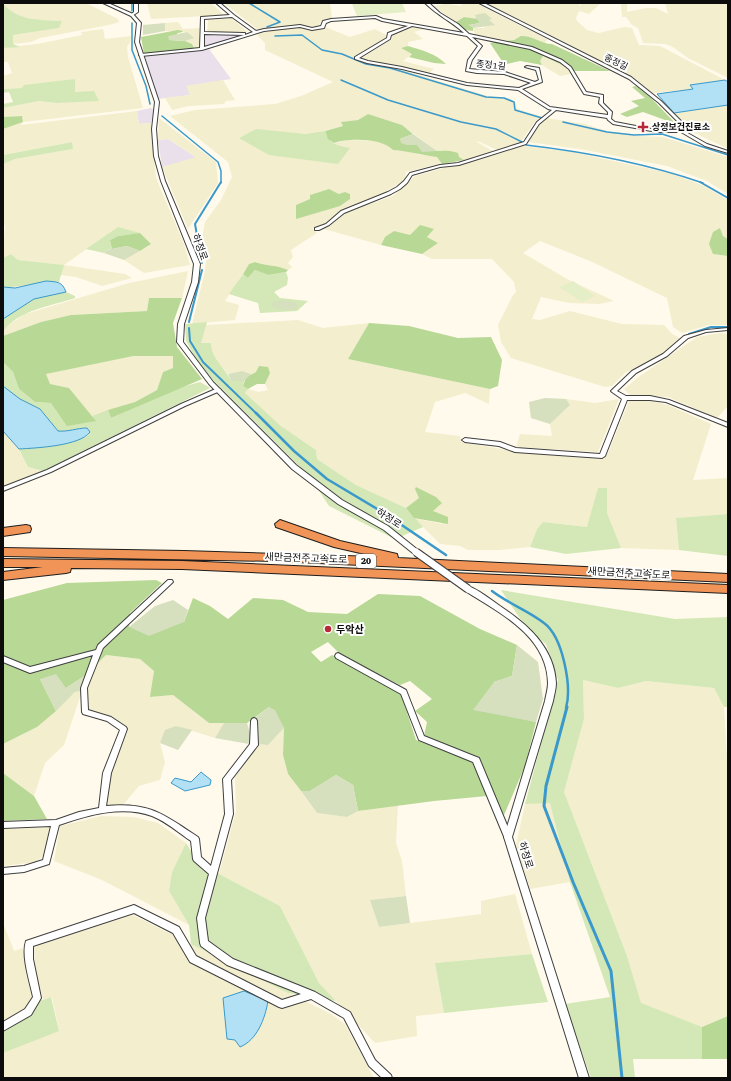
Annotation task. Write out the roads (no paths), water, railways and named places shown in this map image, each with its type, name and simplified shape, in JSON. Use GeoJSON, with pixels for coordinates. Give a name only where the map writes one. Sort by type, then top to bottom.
{"type":"FeatureCollection","features":[{"type":"Feature","properties":{"kind":"highway"},"geometry":{"type":"LineString","coordinates":[[280,524],[338,544],[425,564]]}},
{"type":"Feature","properties":{"kind":"highway"},"geometry":{"type":"LineString","coordinates":[[3,532],[26,529]]}},
{"type":"Feature","properties":{"kind":"highway","name":"새만금전주고속도로"},"geometry":{"type":"LineString","coordinates":[[3,552],[130,553],[337,559],[728,578]]}},
{"type":"Feature","properties":{"kind":"highway","name":"새만금전주고속도로"},"geometry":{"type":"LineString","coordinates":[[3,563],[161,565],[728,589]]}},
{"type":"Feature","properties":{"kind":"highway"},"geometry":{"type":"LineString","coordinates":[[3,576],[65,569],[161,565]]}},
{"type":"Feature","properties":{"kind":"street"},"geometry":{"type":"LineString","coordinates":[[105,3],[132,16],[136,12],[136,3]]}},
{"type":"Feature","properties":{"kind":"street"},"geometry":{"type":"LineString","coordinates":[[218,3],[256,33]]}},
{"type":"Feature","properties":{"kind":"street","name":"종정1길"},"geometry":{"type":"LineString","coordinates":[[427,3],[468,34],[480,46],[470,60],[467,70],[480,73],[504,73],[514,78],[535,83]]}},
{"type":"Feature","properties":{"kind":"street","name":"종정길"},"geometry":{"type":"LineString","coordinates":[[481,3],[630,78],[660,102],[684,126],[682,131]]}},
{"type":"Feature","properties":{"kind":"street","name":"하정로"},"geometry":{"type":"LineString","coordinates":[[132,16],[139,23],[137,42],[157,102],[154,129],[156,156],[163,182],[197,264],[195,282],[180,324],[180,342],[218,390],[294,467],[340,502],[386,528],[416,552],[533,636],[543,649],[552,682],[549,701],[508,837],[584,1078]]}},
{"type":"Feature","properties":{"kind":"street"},"geometry":{"type":"LineString","coordinates":[[202,49],[202,18],[233,16]]}},
{"type":"Feature","properties":{"kind":"street"},"geometry":{"type":"LineString","coordinates":[[141,55],[202,49],[256,33],[300,26],[312,29],[323,27],[324,22],[331,20],[376,17],[382,20],[412,26],[468,34],[531,48],[561,61],[570,68],[586,93],[602,96],[601,103],[610,112],[609,119],[614,123],[645,129],[682,131],[706,145],[728,152]]}},
{"type":"Feature","properties":{"kind":"street"},"geometry":{"type":"LineString","coordinates":[[412,26],[389,34],[389,38],[356,58],[367,62],[402,68],[467,84],[519,89],[541,80],[538,69],[527,66]]}},
{"type":"Feature","properties":{"kind":"street"},"geometry":{"type":"LineString","coordinates":[[202,33],[256,33]]}},
{"type":"Feature","properties":{"kind":"street"},"geometry":{"type":"LineString","coordinates":[[519,89],[537,102],[555,109],[610,117]]}},
{"type":"Feature","properties":{"kind":"street"},"geometry":{"type":"LineString","coordinates":[[317,229],[327,225],[334,220],[337,215],[345,210],[390,194],[408,179],[411,174],[440,166],[458,164],[525,143],[538,123],[555,109]]}},
{"type":"Feature","properties":{"kind":"street"},"geometry":{"type":"LineString","coordinates":[[728,329],[706,331],[686,337],[664,355],[634,372],[614,390],[626,398],[650,398],[667,401],[728,425]]}},
{"type":"Feature","properties":{"kind":"street"},"geometry":{"type":"LineString","coordinates":[[3,489],[49,471],[183,405],[218,390]]}},
{"type":"Feature","properties":{"kind":"street"},"geometry":{"type":"LineString","coordinates":[[465,440],[500,444],[515,450],[602,456],[626,398]]}},
{"type":"Feature","properties":{"kind":"street"},"geometry":{"type":"LineString","coordinates":[[102,810],[107,773],[124,729],[109,720],[85,712],[84,688],[100,647],[170,582]]}},
{"type":"Feature","properties":{"kind":"street"},"geometry":{"type":"LineString","coordinates":[[3,659],[30,670],[97,652]]}},
{"type":"Feature","properties":{"kind":"street"},"geometry":{"type":"LineString","coordinates":[[338,656],[404,692],[420,738],[476,760],[508,837]]}},
{"type":"Feature","properties":{"kind":"street"},"geometry":{"type":"LineString","coordinates":[[254,721],[254,745],[227,779],[229,814],[217,861],[212,872],[201,918],[204,943],[230,962],[312,995],[347,1015],[372,1063],[388,1078]]}},
{"type":"Feature","properties":{"kind":"street"},"geometry":{"type":"LineString","coordinates":[[3,825],[56,823],[78,815],[102,810],[127,809],[153,813],[195,839],[197,859],[212,872]]}},
{"type":"Feature","properties":{"kind":"street"},"geometry":{"type":"LineString","coordinates":[[3,871],[24,869],[46,862],[56,823]]}},
{"type":"Feature","properties":{"kind":"street"},"geometry":{"type":"LineString","coordinates":[[3,1028],[28,1012],[37,998],[29,959],[29,944],[134,909],[176,930],[193,959],[282,1004],[312,995]]}},
{"type":"Feature","properties":{"kind":"water"},"geometry":{"type":"Polygon","coordinates":[[[725,80],[728,82],[728,105],[674,113],[657,94],[693,89],[690,85],[725,80]]]}},
{"type":"Feature","properties":{"kind":"water"},"geometry":{"type":"Polygon","coordinates":[[[46,281],[61,284],[66,292],[34,299],[3,319],[3,287],[15,288],[46,281]]]}},
{"type":"Feature","properties":{"kind":"water"},"geometry":{"type":"Polygon","coordinates":[[[3,386],[20,399],[40,409],[58,431],[87,428],[90,432],[85,437],[68,443],[46,447],[19,449],[3,431],[3,386]]]}},
{"type":"Feature","properties":{"kind":"water"},"geometry":{"type":"Polygon","coordinates":[[[201,772],[211,780],[210,785],[185,791],[171,783],[175,778],[191,782],[201,772]]]}},
{"type":"Feature","properties":{"kind":"water"},"geometry":{"type":"Polygon","coordinates":[[[244,991],[268,1001],[265,1015],[256,1034],[246,1044],[240,1047],[235,1040],[227,1039],[223,998],[244,991]]]}},
{"type":"Feature","properties":{"kind":"waterway"},"geometry":{"type":"LineString","coordinates":[[132,3],[132,11]]}},
{"type":"Feature","properties":{"kind":"waterway"},"geometry":{"type":"LineString","coordinates":[[249,3],[280,22],[267,27]]}},
{"type":"Feature","properties":{"kind":"waterway"},"geometry":{"type":"LineString","coordinates":[[132,23],[132,50],[146,86],[150,104]]}},
{"type":"Feature","properties":{"kind":"waterway"},"geometry":{"type":"LineString","coordinates":[[275,36],[302,35],[322,50],[342,54],[366,64],[390,68],[486,97],[504,98],[514,102],[515,110],[542,118]]}},
{"type":"Feature","properties":{"kind":"waterway"},"geometry":{"type":"LineString","coordinates":[[341,80],[388,100],[461,122],[496,129],[522,142]]}},
{"type":"Feature","properties":{"kind":"waterway"},"geometry":{"type":"LineString","coordinates":[[162,116],[218,162],[221,171],[221,182]]}},
{"type":"Feature","properties":{"kind":"waterway"},"geometry":{"type":"LineString","coordinates":[[563,122],[607,132],[634,135],[662,134],[728,155]]}},
{"type":"Feature","properties":{"kind":"waterway"},"geometry":{"type":"LineString","coordinates":[[526,145],[615,159],[700,182]]}},
{"type":"Feature","properties":{"kind":"waterway"},"geometry":{"type":"LineString","coordinates":[[202,263],[195,224],[221,182]]}},
{"type":"Feature","properties":{"kind":"waterway"},"geometry":{"type":"LineString","coordinates":[[700,182],[728,198]]}},
{"type":"Feature","properties":{"kind":"waterway"},"geometry":{"type":"LineString","coordinates":[[189,322],[202,270]]}},
{"type":"Feature","properties":{"kind":"waterway"},"geometry":{"type":"LineString","coordinates":[[689,334],[711,327],[728,327]]}},
{"type":"Feature","properties":{"kind":"waterway"},"geometry":{"type":"LineString","coordinates":[[189,328],[190,341],[203,362],[257,414]]}},
{"type":"Feature","properties":{"kind":"waterway"},"geometry":{"type":"LineString","coordinates":[[257,414],[294,451],[327,479],[384,513],[446,555]]}},
{"type":"Feature","properties":{"kind":"waterway"},"geometry":{"type":"LineString","coordinates":[[492,591],[538,619],[551,630],[561,651],[567,676],[568,699],[566,708]]}},
{"type":"Feature","properties":{"kind":"waterway"},"geometry":{"type":"LineString","coordinates":[[567,707],[546,786],[544,806],[573,882],[611,971],[622,1078]]}},
{"type":"Feature","properties":{"kind":"place","name":"상정보건진료소"},"geometry":{"type":"Point","coordinates":[643,127]}},
{"type":"Feature","properties":{"kind":"place","name":"두악산"},"geometry":{"type":"Point","coordinates":[328,629]}}]}
